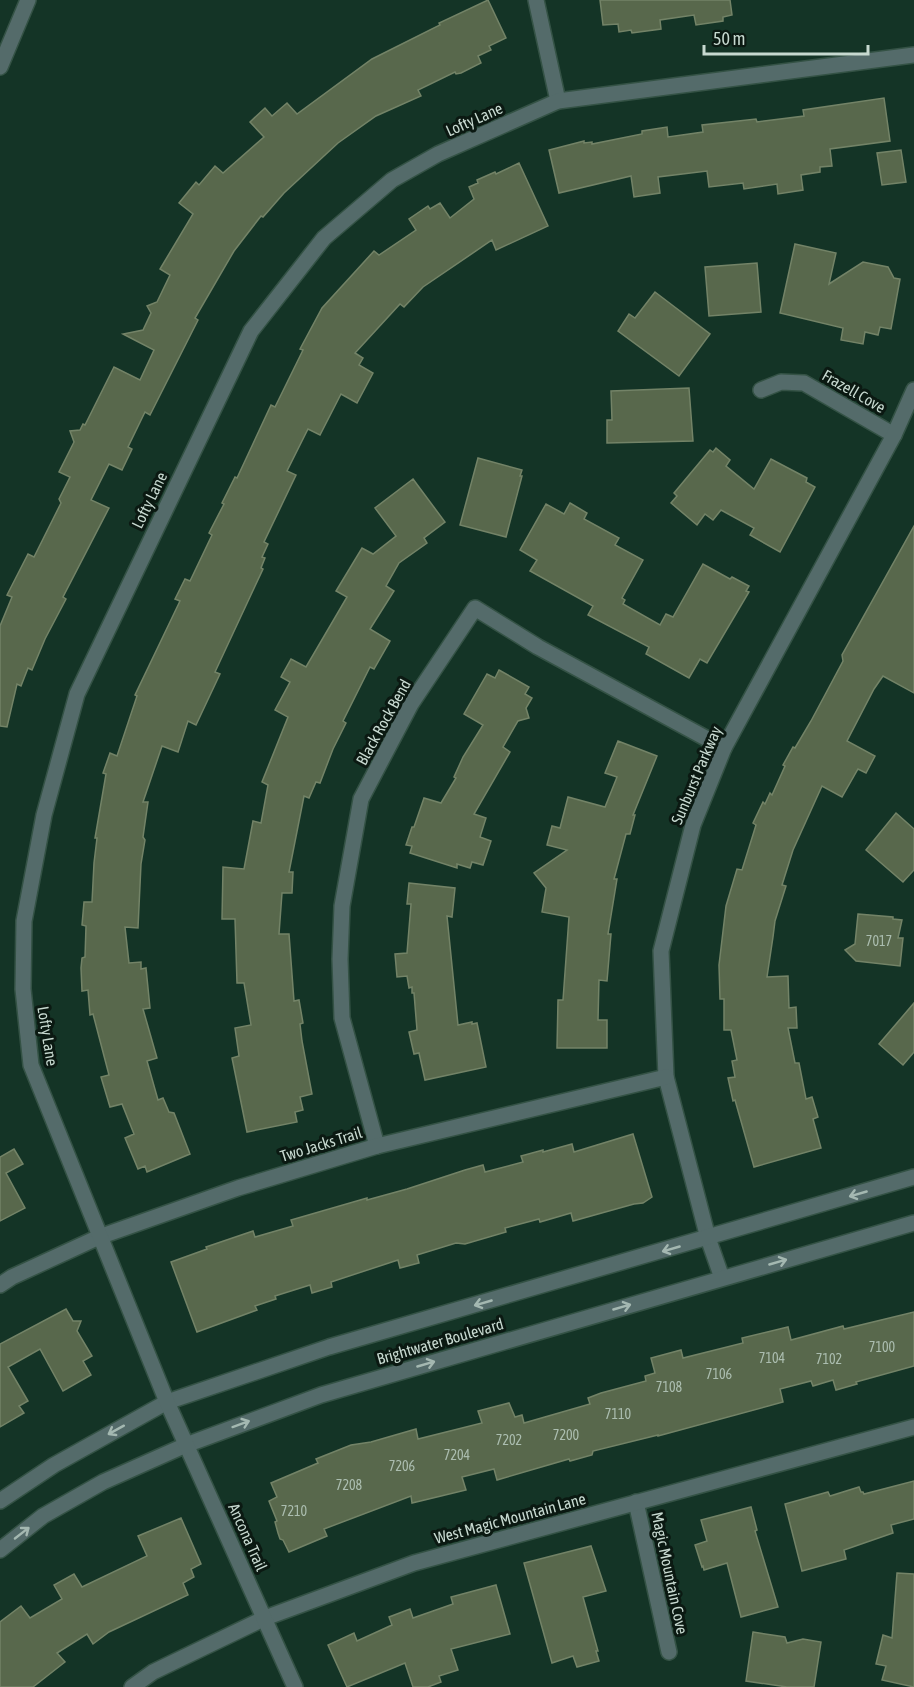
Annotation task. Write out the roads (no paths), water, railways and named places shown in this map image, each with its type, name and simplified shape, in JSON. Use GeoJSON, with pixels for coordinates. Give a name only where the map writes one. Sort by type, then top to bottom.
{"type":"FeatureCollection","features":[{"type":"Feature","properties":{"kind":"street"},"geometry":{"type":"LineString","coordinates":[[0,67],[28,0]]}},
{"type":"Feature","properties":{"kind":"street"},"geometry":{"type":"LineString","coordinates":[[536,0],[558,101]]}},
{"type":"Feature","properties":{"kind":"street","name":"Lofty Lane"},"geometry":{"type":"LineString","coordinates":[[167,1402],[31,1065],[23,989],[24,921],[44,815],[77,694],[251,331],[324,238],[392,180],[438,154],[558,101],[914,55]]}},
{"type":"Feature","properties":{"kind":"street","name":"Frazell Cove"},"geometry":{"type":"LineString","coordinates":[[761,390],[781,382],[804,383],[894,435]]}},
{"type":"Feature","properties":{"kind":"street","name":"Sunburst Parkway"},"geometry":{"type":"LineString","coordinates":[[722,1278],[708,1238],[666,1077],[661,951],[693,825],[724,748],[894,435],[914,390]]}},
{"type":"Feature","properties":{"kind":"street","name":"Black Rock Bend"},"geometry":{"type":"LineString","coordinates":[[377,1146],[342,1018],[340,959],[342,906],[357,820],[361,799],[411,704],[475,608],[538,647],[724,748]]}},
{"type":"Feature","properties":{"kind":"street","name":"Two Jacks Trail"},"geometry":{"type":"LineString","coordinates":[[0,1285],[12,1277],[99,1237],[238,1188],[377,1146],[666,1077]]}},
{"type":"Feature","properties":{"kind":"street","name":"Brightwater Boulevard"},"geometry":{"type":"LineString","coordinates":[[0,1501],[54,1465],[167,1402],[329,1347],[914,1177]]}},
{"type":"Feature","properties":{"kind":"street","name":"Brightwater Boulevard"},"geometry":{"type":"LineString","coordinates":[[0,1550],[43,1516],[103,1482],[186,1445],[321,1395],[914,1223]]}},
{"type":"Feature","properties":{"kind":"street","name":"Ancona Trail"},"geometry":{"type":"LineString","coordinates":[[167,1402],[295,1687]]}},
{"type":"Feature","properties":{"kind":"street","name":"West Magic Mountain Lane"},"geometry":{"type":"LineString","coordinates":[[132,1687],[153,1672],[265,1618],[414,1563],[914,1427]]}},
{"type":"Feature","properties":{"kind":"street","name":"Magic Mountain Cove"},"geometry":{"type":"LineString","coordinates":[[636,1502],[669,1652]]}}]}
